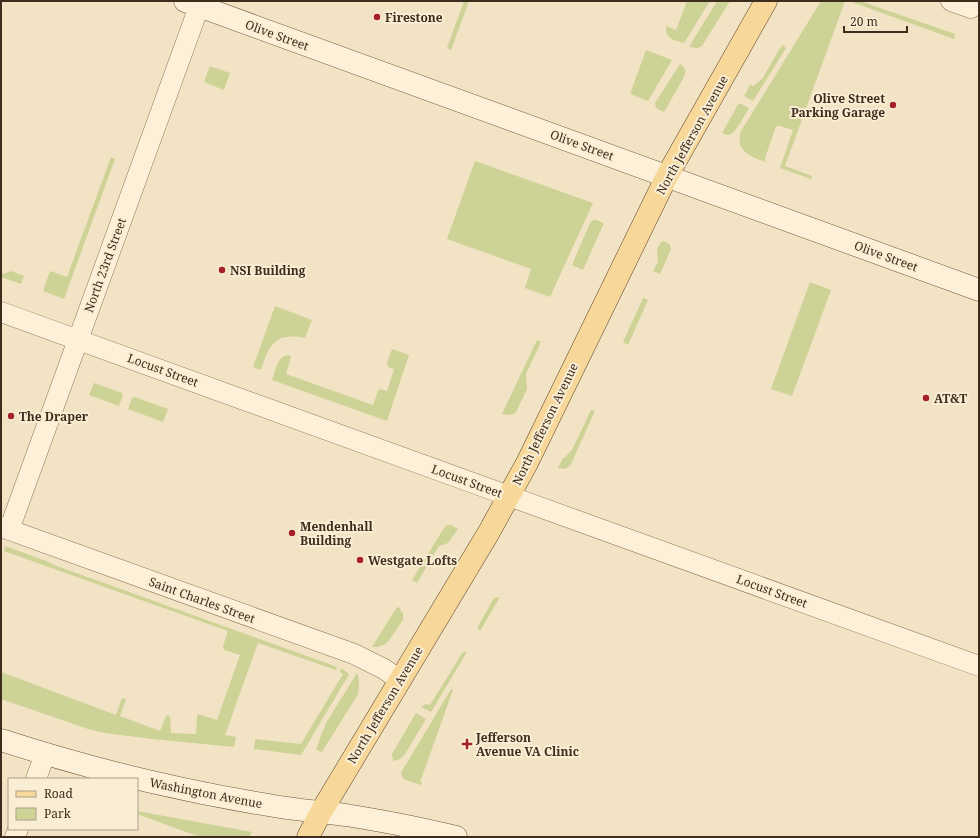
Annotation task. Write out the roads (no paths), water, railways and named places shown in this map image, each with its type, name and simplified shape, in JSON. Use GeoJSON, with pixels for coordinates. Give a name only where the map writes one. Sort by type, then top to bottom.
{"type":"FeatureCollection","features":[{"type":"Feature","properties":{"kind":"main road","name":"North Jefferson Avenue"},"geometry":{"type":"LineString","coordinates":[[308,837],[320,812],[489,532],[509,496],[668,176],[766,1]]}},
{"type":"Feature","properties":{"kind":"main road","name":"Olive Street"},"geometry":{"type":"LineString","coordinates":[[195,3],[979,290]]}},
{"type":"Feature","properties":{"kind":"main road","name":"Washington Avenue"},"geometry":{"type":"LineString","coordinates":[[1,740],[45,754],[136,778]]}},
{"type":"Feature","properties":{"kind":"main road","name":"Washington Avenue"},"geometry":{"type":"LineString","coordinates":[[138,779],[162,785],[268,805],[372,819],[456,837]]}},
{"type":"Feature","properties":{"kind":"street"},"geometry":{"type":"LineString","coordinates":[[951,1],[971,8]]}},
{"type":"Feature","properties":{"kind":"street","name":"North 23rd Street"},"geometry":{"type":"LineString","coordinates":[[5,528],[78,339],[195,3]]}},
{"type":"Feature","properties":{"kind":"street","name":"Locust Street"},"geometry":{"type":"LineString","coordinates":[[1,312],[979,666]]}},
{"type":"Feature","properties":{"kind":"street","name":"Saint Charles Street"},"geometry":{"type":"LineString","coordinates":[[5,528],[354,654],[384,669],[400,680]]}},
{"type":"Feature","properties":{"kind":"street"},"geometry":{"type":"LineString","coordinates":[[36,778],[45,754]]}},
{"type":"Feature","properties":{"kind":"place","name":"Firestone"},"geometry":{"type":"Point","coordinates":[377,17]}},
{"type":"Feature","properties":{"kind":"place","name":"Olive Street Parking Garage"},"geometry":{"type":"Point","coordinates":[893,105]}},
{"type":"Feature","properties":{"kind":"place","name":"NSI Building"},"geometry":{"type":"Point","coordinates":[222,270]}},
{"type":"Feature","properties":{"kind":"place","name":"AT&T"},"geometry":{"type":"Point","coordinates":[926,398]}},
{"type":"Feature","properties":{"kind":"place","name":"The Draper"},"geometry":{"type":"Point","coordinates":[11,416]}},
{"type":"Feature","properties":{"kind":"place","name":"Mendenhall Building"},"geometry":{"type":"Point","coordinates":[292,533]}},
{"type":"Feature","properties":{"kind":"place","name":"Westgate Lofts"},"geometry":{"type":"Point","coordinates":[360,560]}},
{"type":"Feature","properties":{"kind":"place","name":"Jefferson Avenue VA Clinic"},"geometry":{"type":"Point","coordinates":[467,744]}}]}
